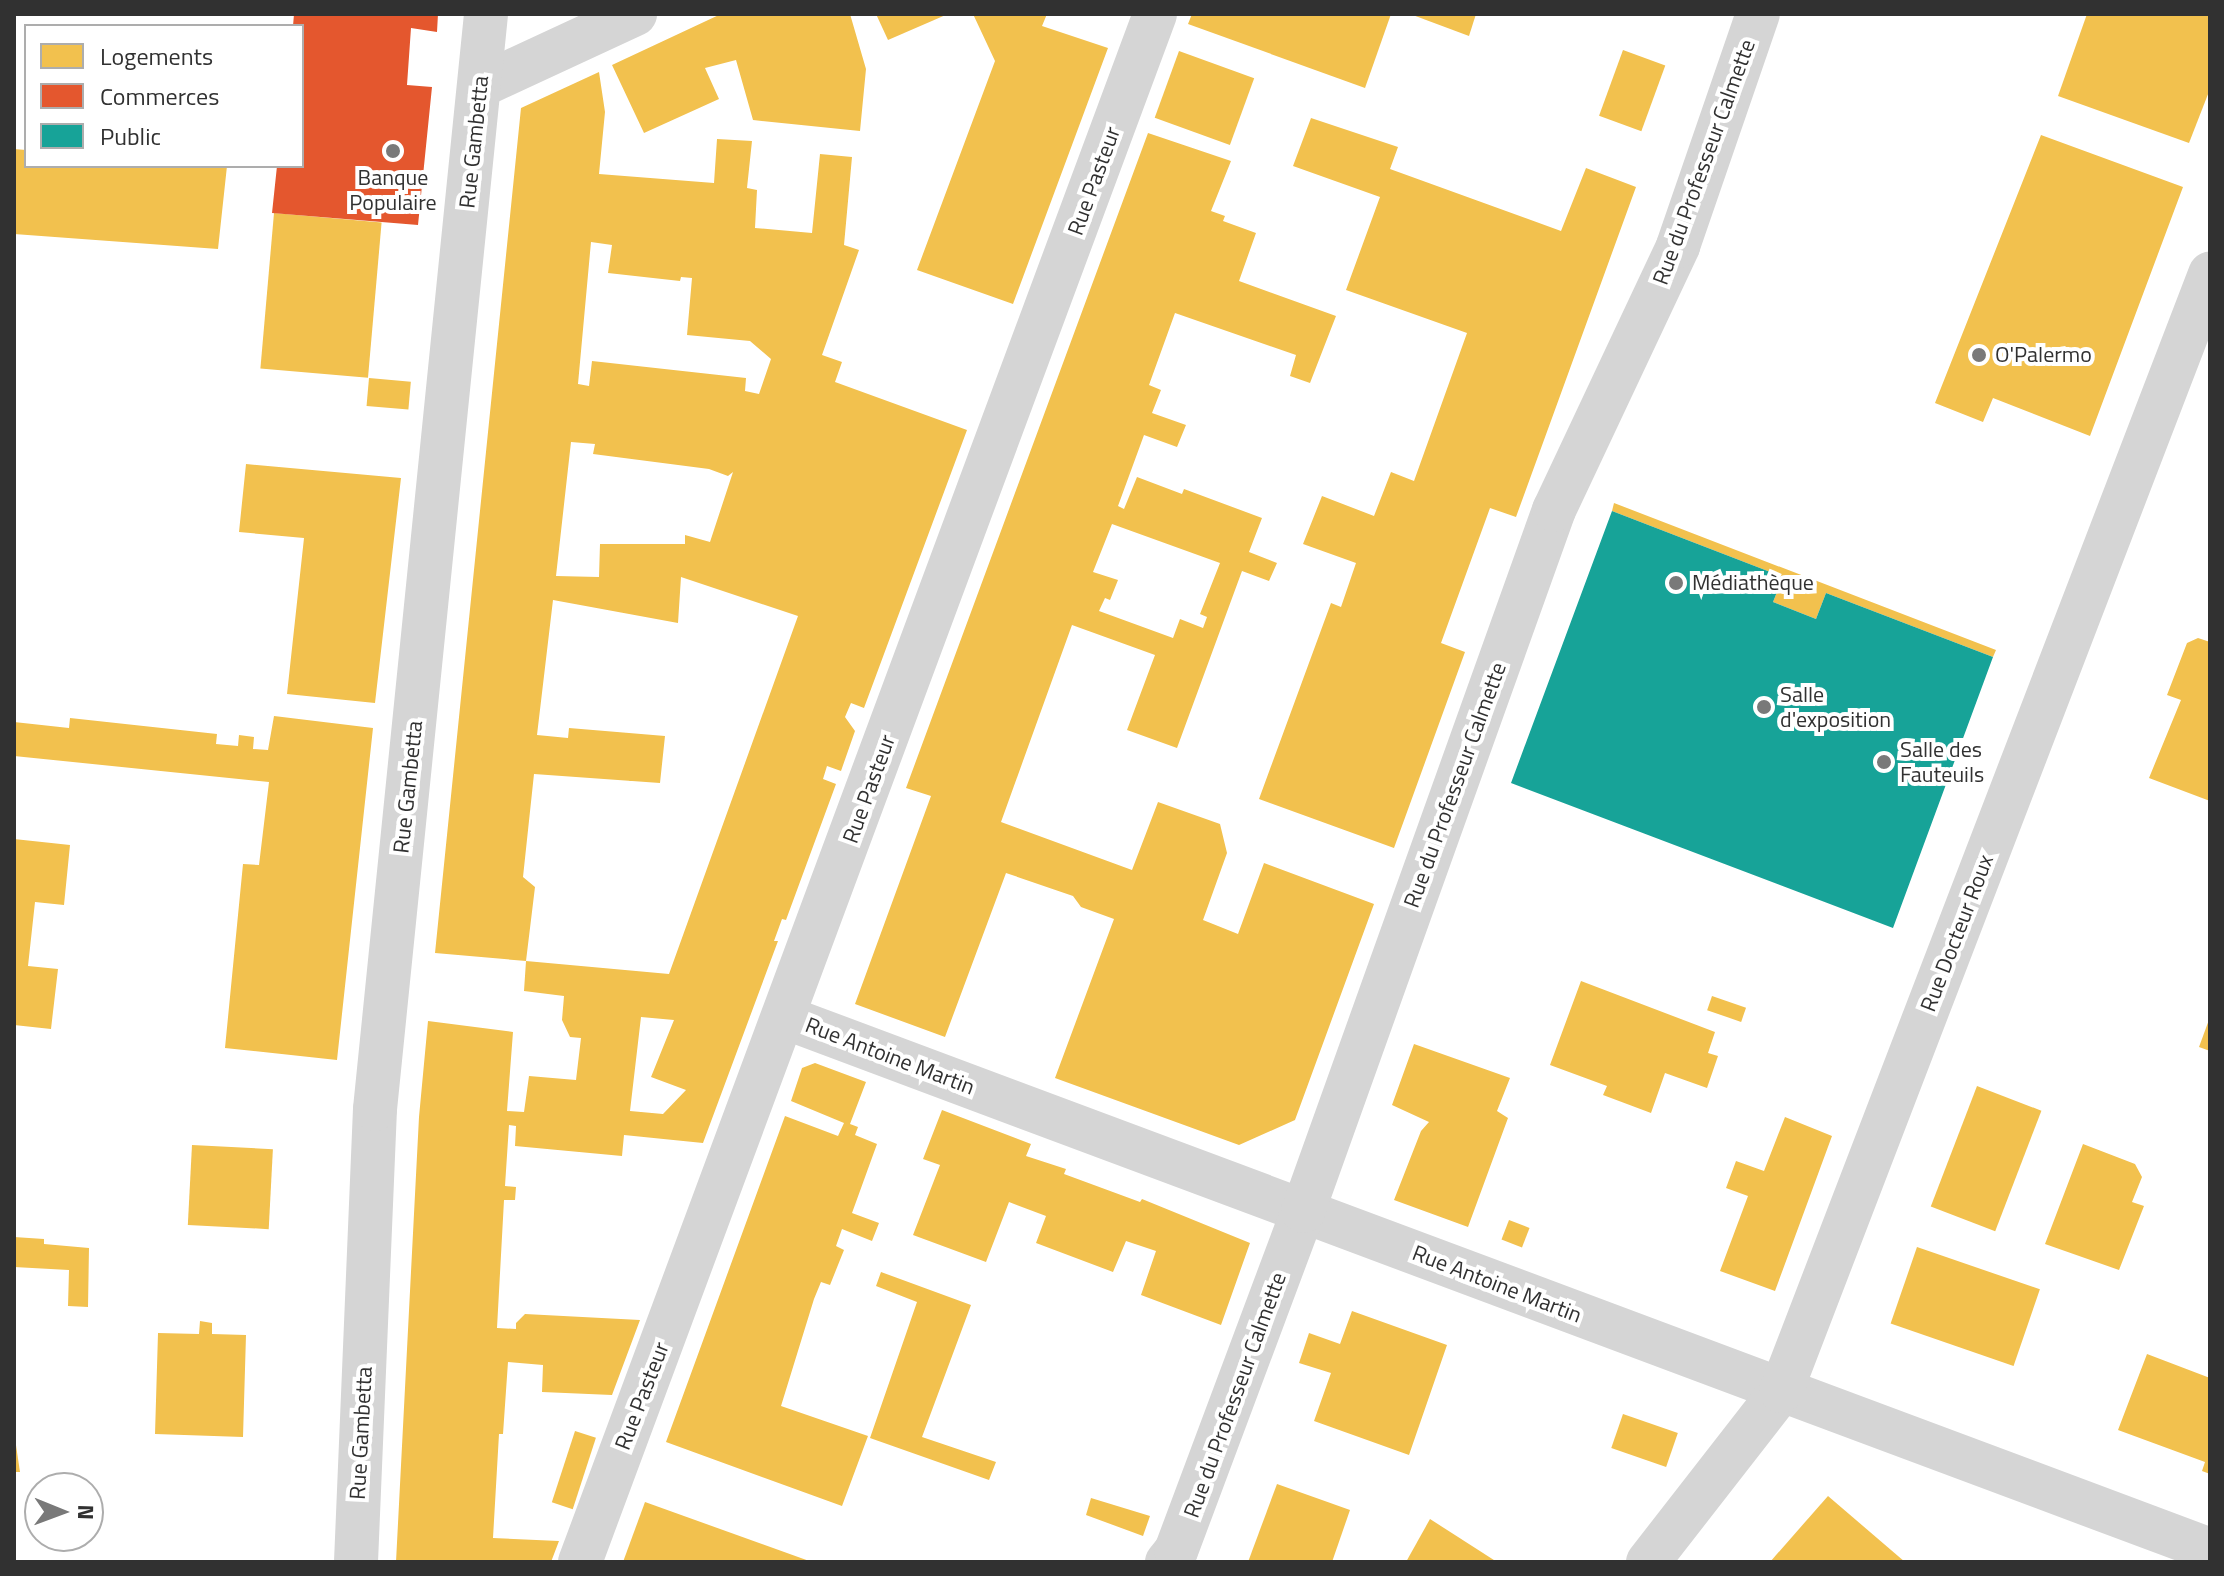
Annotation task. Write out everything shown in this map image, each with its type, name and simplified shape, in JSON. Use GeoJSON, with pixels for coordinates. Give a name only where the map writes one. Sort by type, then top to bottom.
{"type":"FeatureCollection","features":[{"type":"Feature","properties":{"kind":"street","name":"Rue Gambetta"},"geometry":{"type":"LineString","coordinates":[[356,1562],[375,1109],[486,14]]}},
{"type":"Feature","properties":{"kind":"street"},"geometry":{"type":"LineString","coordinates":[[480,86],[635,14]]}},
{"type":"Feature","properties":{"kind":"street","name":"Rue Pasteur"},"geometry":{"type":"LineString","coordinates":[[580,1562],[1155,14]]}},
{"type":"Feature","properties":{"kind":"street","name":"Rue du Professeur Calmette"},"geometry":{"type":"LineString","coordinates":[[1167,1562],[1176,1551],[1303,1211],[1554,510],[1678,246],[1758,14]]}},
{"type":"Feature","properties":{"kind":"street","name":"Rue Docteur Roux"},"geometry":{"type":"LineString","coordinates":[[1648,1562],[1781,1391],[2210,274]]}},
{"type":"Feature","properties":{"kind":"street","name":"Rue Antoine Martin"},"geometry":{"type":"LineString","coordinates":[[784,1017],[2210,1550]]}},
{"type":"Feature","properties":{"kind":"building: Logements"},"geometry":{"type":"Polygon","coordinates":[[[721,14],[850,14],[866,69],[860,131],[753,120],[736,60],[705,68],[719,99],[644,133],[612,65],[721,14]]]}},
{"type":"Feature","properties":{"kind":"building: Logements"},"geometry":{"type":"Polygon","coordinates":[[[876,14],[948,14],[888,40],[876,14]]]}},
{"type":"Feature","properties":{"kind":"building: Logements"},"geometry":{"type":"Polygon","coordinates":[[[973,14],[1047,14],[1042,26],[1108,48],[1013,304],[917,270],[995,61],[973,14]]]}},
{"type":"Feature","properties":{"kind":"building: Logements"},"geometry":{"type":"Polygon","coordinates":[[[1192,14],[1391,14],[1365,88],[1188,24],[1192,14]]]}},
{"type":"Feature","properties":{"kind":"building: Logements"},"geometry":{"type":"Polygon","coordinates":[[[1410,14],[1476,14],[1469,36],[1410,14]]]}},
{"type":"Feature","properties":{"kind":"building: Logements"},"geometry":{"type":"Polygon","coordinates":[[[2087,14],[2210,14],[2210,89],[2189,143],[2058,96],[2087,14]]]}},
{"type":"Feature","properties":{"kind":"building: Logements"},"geometry":{"type":"Polygon","coordinates":[[[1623,50],[1665,65],[1641,131],[1599,116],[1623,50]]]}},
{"type":"Feature","properties":{"kind":"building: Logements"},"geometry":{"type":"Polygon","coordinates":[[[1179,51],[1254,78],[1230,145],[1155,118],[1179,51]]]}},
{"type":"Feature","properties":{"kind":"building: Logements"},"geometry":{"type":"Polygon","coordinates":[[[599,72],[605,112],[599,174],[714,183],[717,139],[752,141],[747,188],[757,190],[755,228],[812,233],[820,154],[852,157],[844,245],[859,250],[822,355],[842,362],[835,382],[967,430],[864,708],[851,703],[845,717],[855,731],[841,771],[827,766],[823,779],[836,784],[786,920],[782,919],[774,941],[778,941],[703,1143],[624,1135],[622,1156],[515,1146],[516,1126],[509,1125],[505,1186],[516,1187],[515,1200],[504,1200],[497,1328],[516,1329],[516,1323],[525,1314],[640,1320],[612,1395],[542,1392],[543,1365],[508,1362],[503,1434],[499,1434],[493,1538],[559,1541],[551,1562],[396,1562],[419,1117],[428,1021],[513,1032],[507,1111],[524,1112],[529,1076],[576,1080],[581,1038],[570,1037],[562,1020],[564,996],[524,991],[526,961],[435,953],[521,108],[599,72]],[[591,242],[578,384],[589,386],[592,361],[746,378],[745,391],[759,394],[771,359],[750,341],[687,335],[692,278],[681,277],[680,281],[608,273],[612,245],[591,242]],[[571,442],[556,576],[599,577],[600,544],[685,544],[685,535],[710,542],[733,472],[728,476],[709,469],[593,454],[595,444],[571,442]],[[681,577],[678,623],[553,600],[537,735],[568,738],[569,728],[665,736],[660,783],[534,774],[523,877],[535,887],[526,961],[669,974],[798,616],[681,577]],[[641,1017],[630,1111],[663,1114],[686,1090],[651,1077],[674,1020],[641,1017]]]}},
{"type":"Feature","properties":{"kind":"building: Logements"},"geometry":{"type":"Polygon","coordinates":[[[1311,118],[1398,147],[1390,169],[1561,231],[1586,168],[1636,187],[1516,517],[1490,508],[1441,643],[1465,652],[1394,848],[1259,799],[1331,603],[1341,607],[1356,563],[1303,544],[1322,496],[1374,516],[1391,472],[1414,481],[1467,333],[1346,290],[1380,197],[1293,166],[1311,118]]]}},
{"type":"Feature","properties":{"kind":"building: Logements"},"geometry":{"type":"Polygon","coordinates":[[[1148,133],[1231,161],[1211,211],[1225,216],[1223,221],[1256,233],[1239,281],[1336,316],[1310,383],[1290,376],[1296,355],[1175,313],[1149,385],[1161,390],[1152,413],[1186,425],[1177,447],[1144,435],[1118,506],[1124,509],[1137,477],[1182,494],[1184,489],[1262,518],[1249,552],[1277,563],[1269,581],[1242,571],[1177,748],[1127,730],[1155,655],[1072,625],[1001,822],[1132,870],[1158,802],[1220,824],[1227,853],[1203,920],[1238,934],[1264,863],[1374,904],[1295,1120],[1239,1145],[1055,1078],[1114,919],[1081,907],[1073,896],[1006,873],[945,1037],[855,1004],[931,796],[906,788],[1148,133]],[[1112,524],[1093,572],[1118,580],[1110,600],[1105,598],[1099,611],[1173,638],[1180,619],[1203,628],[1207,617],[1200,614],[1220,563],[1112,524]]]}},
{"type":"Feature","properties":{"kind":"building: Logements"},"geometry":{"type":"Polygon","coordinates":[[[2041,135],[2183,187],[2090,436],[1993,398],[1983,422],[1935,403],[2041,135]]]}},
{"type":"Feature","properties":{"kind":"building: Logements"},"geometry":{"type":"Polygon","coordinates":[[[14,149],[24,150],[24,168],[227,168],[218,249],[14,234],[14,149]]]}},
{"type":"Feature","properties":{"kind":"building: Logements"},"geometry":{"type":"Polygon","coordinates":[[[274,213],[382,222],[368,378],[260,368],[274,213]]]}},
{"type":"Feature","properties":{"kind":"building: Logements"},"geometry":{"type":"Polygon","coordinates":[[[369,378],[411,382],[408,410],[367,406],[369,378]]]}},
{"type":"Feature","properties":{"kind":"building: Logements"},"geometry":{"type":"Polygon","coordinates":[[[246,464],[401,478],[375,703],[287,694],[304,538],[239,532],[246,464]]]}},
{"type":"Feature","properties":{"kind":"building: Logements"},"geometry":{"type":"Polygon","coordinates":[[[1614,503],[1996,650],[1993,657],[1826,593],[1816,619],[1773,602],[1783,577],[1612,511],[1614,503]]]}},
{"type":"Feature","properties":{"kind":"building: Logements"},"geometry":{"type":"Polygon","coordinates":[[[2198,638],[2210,642],[2210,801],[2149,778],[2181,700],[2167,695],[2187,643],[2198,638]]]}},
{"type":"Feature","properties":{"kind":"building: Logements"},"geometry":{"type":"Polygon","coordinates":[[[274,716],[373,728],[337,1060],[225,1048],[243,864],[259,865],[269,782],[14,756],[14,722],[69,728],[70,718],[217,734],[216,744],[238,746],[239,735],[254,737],[253,749],[268,750],[274,716]]]}},
{"type":"Feature","properties":{"kind":"building: Logements"},"geometry":{"type":"Polygon","coordinates":[[[14,839],[70,845],[64,905],[35,902],[28,966],[58,969],[51,1029],[14,1025],[14,839]]]}},
{"type":"Feature","properties":{"kind":"building: Logements"},"geometry":{"type":"Polygon","coordinates":[[[1581,981],[1715,1032],[1708,1053],[1718,1056],[1707,1088],[1665,1073],[1651,1113],[1603,1095],[1607,1086],[1550,1065],[1581,981]]]}},
{"type":"Feature","properties":{"kind":"building: Logements"},"geometry":{"type":"Polygon","coordinates":[[[1712,996],[1746,1008],[1741,1022],[1707,1010],[1712,996]]]}},
{"type":"Feature","properties":{"kind":"building: Logements"},"geometry":{"type":"Polygon","coordinates":[[[2210,1017],[2210,1051],[2199,1047],[2210,1017]]]}},
{"type":"Feature","properties":{"kind":"building: Logements"},"geometry":{"type":"Polygon","coordinates":[[[1414,1044],[1510,1078],[1497,1111],[1508,1118],[1468,1227],[1394,1200],[1421,1131],[1429,1122],[1392,1105],[1414,1044]]]}},
{"type":"Feature","properties":{"kind":"building: Logements"},"geometry":{"type":"Polygon","coordinates":[[[815,1063],[866,1082],[850,1124],[858,1127],[855,1135],[877,1144],[852,1213],[879,1223],[872,1241],[842,1229],[836,1246],[844,1250],[830,1285],[821,1282],[814,1299],[781,1406],[868,1436],[842,1506],[666,1442],[785,1116],[838,1136],[844,1123],[791,1101],[802,1068],[815,1063]]]}},
{"type":"Feature","properties":{"kind":"building: Logements"},"geometry":{"type":"Polygon","coordinates":[[[1977,1086],[2041,1111],[1995,1231],[1931,1206],[1977,1086]]]}},
{"type":"Feature","properties":{"kind":"building: Logements"},"geometry":{"type":"Polygon","coordinates":[[[942,1110],[1031,1144],[1026,1156],[1066,1169],[1064,1174],[1140,1202],[1142,1199],[1250,1243],[1221,1325],[1141,1295],[1156,1251],[1126,1241],[1113,1272],[1036,1243],[1046,1216],[1009,1202],[986,1262],[913,1235],[940,1165],[923,1159],[942,1110]]]}},
{"type":"Feature","properties":{"kind":"building: Logements"},"geometry":{"type":"Polygon","coordinates":[[[1785,1117],[1832,1136],[1775,1291],[1720,1271],[1748,1196],[1726,1188],[1736,1161],[1764,1171],[1785,1117]]]}},
{"type":"Feature","properties":{"kind":"building: Logements"},"geometry":{"type":"Polygon","coordinates":[[[2083,1144],[2135,1164],[2142,1177],[2132,1202],[2144,1206],[2119,1270],[2045,1244],[2083,1144]]]}},
{"type":"Feature","properties":{"kind":"building: Logements"},"geometry":{"type":"Polygon","coordinates":[[[192,1145],[273,1149],[269,1229],[188,1225],[192,1145]]]}},
{"type":"Feature","properties":{"kind":"building: Logements"},"geometry":{"type":"Polygon","coordinates":[[[1509,1220],[1530,1228],[1522,1247],[1501,1240],[1509,1220]]]}},
{"type":"Feature","properties":{"kind":"building: Logements"},"geometry":{"type":"Polygon","coordinates":[[[14,1237],[44,1239],[44,1244],[89,1248],[88,1307],[68,1306],[69,1270],[14,1267],[14,1237]]]}},
{"type":"Feature","properties":{"kind":"building: Logements"},"geometry":{"type":"Polygon","coordinates":[[[1917,1247],[2040,1289],[2014,1366],[1891,1324],[1917,1247]]]}},
{"type":"Feature","properties":{"kind":"building: Logements"},"geometry":{"type":"Polygon","coordinates":[[[881,1272],[971,1305],[922,1437],[996,1462],[989,1480],[870,1438],[917,1302],[876,1286],[881,1272]]]}},
{"type":"Feature","properties":{"kind":"building: Logements"},"geometry":{"type":"Polygon","coordinates":[[[1352,1311],[1447,1345],[1409,1455],[1314,1421],[1331,1373],[1299,1363],[1309,1333],[1340,1344],[1352,1311]]]}},
{"type":"Feature","properties":{"kind":"building: Logements"},"geometry":{"type":"Polygon","coordinates":[[[200,1321],[212,1323],[212,1334],[246,1335],[243,1437],[155,1434],[158,1333],[199,1334],[200,1321]]]}},
{"type":"Feature","properties":{"kind":"building: Logements"},"geometry":{"type":"Polygon","coordinates":[[[2147,1354],[2210,1378],[2210,1474],[2202,1471],[2205,1462],[2118,1430],[2147,1354]]]}},
{"type":"Feature","properties":{"kind":"building: Logements"},"geometry":{"type":"Polygon","coordinates":[[[1623,1414],[1678,1433],[1666,1467],[1611,1448],[1623,1414]]]}},
{"type":"Feature","properties":{"kind":"building: Logements"},"geometry":{"type":"Polygon","coordinates":[[[575,1431],[596,1438],[573,1509],[552,1502],[575,1431]]]}},
{"type":"Feature","properties":{"kind":"building: Logements"},"geometry":{"type":"Polygon","coordinates":[[[14,1432],[20,1472],[14,1472],[14,1432]]]}},
{"type":"Feature","properties":{"kind":"building: Logements"},"geometry":{"type":"Polygon","coordinates":[[[1277,1484],[1350,1510],[1332,1562],[1248,1562],[1277,1484]]]}},
{"type":"Feature","properties":{"kind":"building: Logements"},"geometry":{"type":"Polygon","coordinates":[[[1828,1496],[1905,1562],[1770,1562],[1828,1496]]]}},
{"type":"Feature","properties":{"kind":"building: Logements"},"geometry":{"type":"Polygon","coordinates":[[[1091,1498],[1150,1516],[1143,1536],[1086,1515],[1091,1498]]]}},
{"type":"Feature","properties":{"kind":"building: Logements"},"geometry":{"type":"Polygon","coordinates":[[[645,1502],[812,1562],[623,1562],[645,1502]]]}},
{"type":"Feature","properties":{"kind":"building: Logements"},"geometry":{"type":"Polygon","coordinates":[[[1430,1519],[1497,1562],[1406,1562],[1430,1519]]]}},
{"type":"Feature","properties":{"kind":"building: Commerces"},"geometry":{"type":"Polygon","coordinates":[[[294,14],[438,14],[437,32],[411,28],[407,85],[432,87],[418,225],[272,213],[277,168],[304,168],[304,24],[293,24],[294,14]]]}},
{"type":"Feature","properties":{"kind":"building: Public"},"geometry":{"type":"Polygon","coordinates":[[[1612,511],[1783,577],[1773,602],[1816,619],[1826,593],[1993,657],[1893,928],[1511,783],[1612,511]]]}},
{"type":"Feature","properties":{"kind":"place","name":"Banque Populaire"},"geometry":{"type":"Point","coordinates":[393,151]}},
{"type":"Feature","properties":{"kind":"place","name":"O'Palermo"},"geometry":{"type":"Point","coordinates":[1979,355]}},
{"type":"Feature","properties":{"kind":"place","name":"Médiathèque"},"geometry":{"type":"Point","coordinates":[1676,583]}},
{"type":"Feature","properties":{"kind":"place","name":"Salle d'exposition"},"geometry":{"type":"Point","coordinates":[1764,707]}},
{"type":"Feature","properties":{"kind":"place","name":"Salle des Fauteuils"},"geometry":{"type":"Point","coordinates":[1884,762]}}]}
